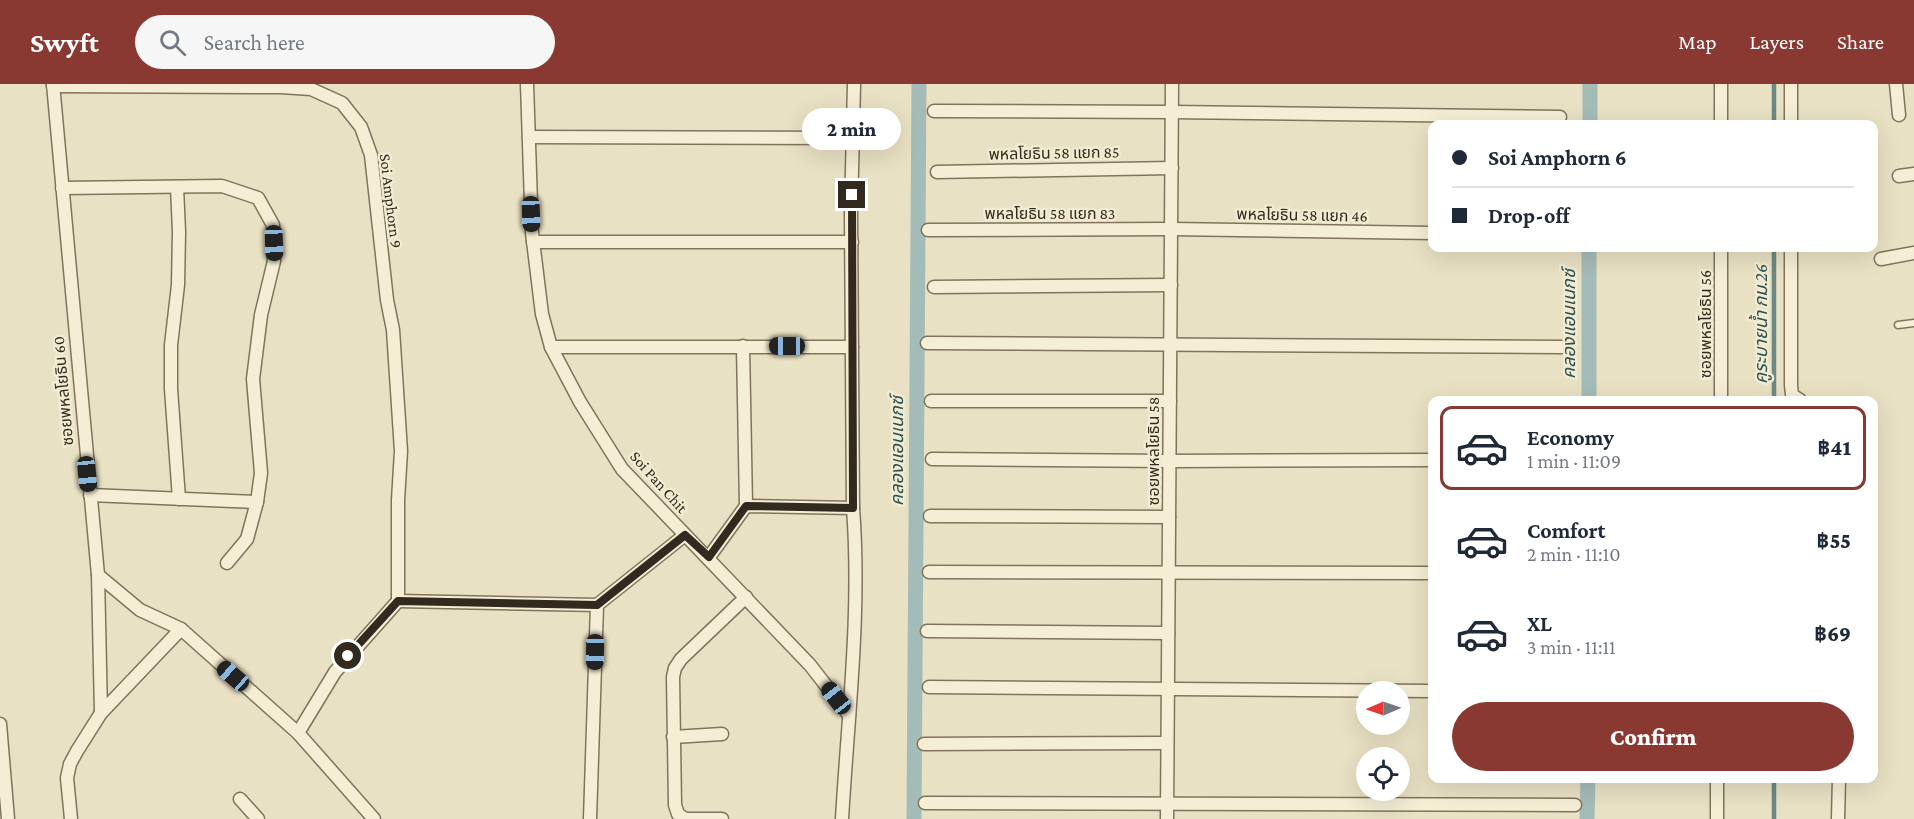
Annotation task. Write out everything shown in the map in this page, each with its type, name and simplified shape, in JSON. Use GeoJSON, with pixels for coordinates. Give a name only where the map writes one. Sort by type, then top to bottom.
{"type":"FeatureCollection","features":[{"type":"Feature","properties":{"kind":"street","name":"Soi Pan Chit"},"geometry":{"type":"LineString","coordinates":[[526,84],[533,242],[542,314],[551,347],[580,402],[622,469],[709,557],[810,665],[849,715]]}},
{"type":"Feature","properties":{"kind":"street"},"geometry":{"type":"LineString","coordinates":[[842,819],[856,633],[852,347],[854,84]]}},
{"type":"Feature","properties":{"kind":"street","name":"ซอยพหลโยธิน 58"},"geometry":{"type":"LineString","coordinates":[[1167,819],[1172,84]]}},
{"type":"Feature","properties":{"kind":"street"},"geometry":{"type":"LineString","coordinates":[[1721,84],[1721,120]]}},
{"type":"Feature","properties":{"kind":"street"},"geometry":{"type":"LineString","coordinates":[[1791,84],[1791,120]]}},
{"type":"Feature","properties":{"kind":"street"},"geometry":{"type":"LineString","coordinates":[[1896,84],[1899,115]]}},
{"type":"Feature","properties":{"kind":"street","name":"ซอยพหลโยธิน 60"},"geometry":{"type":"LineString","coordinates":[[53,85],[98,574],[101,712]]}},
{"type":"Feature","properties":{"kind":"street","name":"Soi Amphorn 9"},"geometry":{"type":"LineString","coordinates":[[53,85],[311,89],[342,104],[361,127],[370,155],[387,300],[393,330],[401,451],[398,500],[398,601]]}},
{"type":"Feature","properties":{"kind":"street"},"geometry":{"type":"LineString","coordinates":[[934,111],[1560,117]]}},
{"type":"Feature","properties":{"kind":"street"},"geometry":{"type":"LineString","coordinates":[[529,137],[853,138]]}},
{"type":"Feature","properties":{"kind":"street","name":"พหลโยธิน 58 แยก 85"},"geometry":{"type":"LineString","coordinates":[[937,172],[1172,168]]}},
{"type":"Feature","properties":{"kind":"street"},"geometry":{"type":"LineString","coordinates":[[1899,176],[1914,174]]}},
{"type":"Feature","properties":{"kind":"street"},"geometry":{"type":"LineString","coordinates":[[62,188],[222,186],[258,198],[273,225],[274,261],[261,315],[253,379],[261,473],[248,539],[227,563]]}},
{"type":"Feature","properties":{"kind":"street"},"geometry":{"type":"LineString","coordinates":[[177,187],[178,285],[171,345],[171,389],[179,500]]}},
{"type":"Feature","properties":{"kind":"street","name":"พหลโยธิน 58 แยก 83"},"geometry":{"type":"LineString","coordinates":[[928,230],[1171,229]]}},
{"type":"Feature","properties":{"kind":"street","name":"พหลโยธิน 58 แยก 46"},"geometry":{"type":"LineString","coordinates":[[1171,229],[1428,234]]}},
{"type":"Feature","properties":{"kind":"street"},"geometry":{"type":"LineString","coordinates":[[533,242],[852,242]]}},
{"type":"Feature","properties":{"kind":"street","name":"ซอยพหลโยธิน 56"},"geometry":{"type":"LineString","coordinates":[[1721,252],[1721,396]]}},
{"type":"Feature","properties":{"kind":"street"},"geometry":{"type":"LineString","coordinates":[[1791,252],[1791,385],[1794,396]]}},
{"type":"Feature","properties":{"kind":"street"},"geometry":{"type":"LineString","coordinates":[[1881,259],[1914,253]]}},
{"type":"Feature","properties":{"kind":"street"},"geometry":{"type":"LineString","coordinates":[[934,287],[1171,285]]}},
{"type":"Feature","properties":{"kind":"street"},"geometry":{"type":"LineString","coordinates":[[927,343],[1562,347]]}},
{"type":"Feature","properties":{"kind":"street"},"geometry":{"type":"LineString","coordinates":[[709,557],[746,506],[743,346]]}},
{"type":"Feature","properties":{"kind":"street"},"geometry":{"type":"LineString","coordinates":[[551,347],[852,347]]}},
{"type":"Feature","properties":{"kind":"street"},"geometry":{"type":"LineString","coordinates":[[931,401],[1170,401]]}},
{"type":"Feature","properties":{"kind":"street"},"geometry":{"type":"LineString","coordinates":[[933,459],[1428,460]]}},
{"type":"Feature","properties":{"kind":"street"},"geometry":{"type":"LineString","coordinates":[[90,495],[257,502]]}},
{"type":"Feature","properties":{"kind":"street"},"geometry":{"type":"LineString","coordinates":[[746,506],[853,508]]}},
{"type":"Feature","properties":{"kind":"street"},"geometry":{"type":"LineString","coordinates":[[930,516],[1169,517]]}},
{"type":"Feature","properties":{"kind":"street"},"geometry":{"type":"LineString","coordinates":[[298,733],[334,672],[398,601],[489,601],[597,605],[685,535]]}},
{"type":"Feature","properties":{"kind":"street"},"geometry":{"type":"LineString","coordinates":[[929,572],[1428,573]]}},
{"type":"Feature","properties":{"kind":"street"},"geometry":{"type":"LineString","coordinates":[[98,574],[140,610],[181,629],[298,733],[374,819]]}},
{"type":"Feature","properties":{"kind":"street"},"geometry":{"type":"LineString","coordinates":[[722,819],[685,819],[678,814],[675,805],[673,678],[675,668],[681,659],[746,597]]}},
{"type":"Feature","properties":{"kind":"street"},"geometry":{"type":"LineString","coordinates":[[590,819],[597,605]]}},
{"type":"Feature","properties":{"kind":"street"},"geometry":{"type":"LineString","coordinates":[[71,819],[68,778],[70,764],[101,712],[181,629]]}},
{"type":"Feature","properties":{"kind":"street"},"geometry":{"type":"LineString","coordinates":[[927,631],[1168,633]]}},
{"type":"Feature","properties":{"kind":"street"},"geometry":{"type":"LineString","coordinates":[[929,687],[1428,691]]}},
{"type":"Feature","properties":{"kind":"street"},"geometry":{"type":"LineString","coordinates":[[0,724],[8,819]]}},
{"type":"Feature","properties":{"kind":"street"},"geometry":{"type":"LineString","coordinates":[[674,737],[722,734]]}},
{"type":"Feature","properties":{"kind":"street"},"geometry":{"type":"LineString","coordinates":[[924,744],[1167,743]]}},
{"type":"Feature","properties":{"kind":"street"},"geometry":{"type":"LineString","coordinates":[[1716,819],[1717,783]]}},
{"type":"Feature","properties":{"kind":"street"},"geometry":{"type":"LineString","coordinates":[[1838,819],[1839,783]]}},
{"type":"Feature","properties":{"kind":"street"},"geometry":{"type":"LineString","coordinates":[[240,799],[258,819]]}},
{"type":"Feature","properties":{"kind":"street"},"geometry":{"type":"LineString","coordinates":[[925,803],[1575,805]]}},
{"type":"Feature","properties":{"kind":"lane"},"geometry":{"type":"LineString","coordinates":[[1898,325],[1914,323]]}},
{"type":"Feature","properties":{"kind":"waterway","name":"คลองแอนเนกซ์"},"geometry":{"type":"LineString","coordinates":[[914,819],[919,84]]}},
{"type":"Feature","properties":{"kind":"waterway","name":"คลองแอนเนกซ์"},"geometry":{"type":"LineString","coordinates":[[1590,84],[1590,120]]}},
{"type":"Feature","properties":{"kind":"waterway","name":"คูระบายน้ำ กม.26"},"geometry":{"type":"LineString","coordinates":[[1774,84],[1774,120]]}},
{"type":"Feature","properties":{"kind":"waterway","name":"คลองแอนเนกซ์"},"geometry":{"type":"LineString","coordinates":[[1589,252],[1589,396]]}},
{"type":"Feature","properties":{"kind":"waterway","name":"คูระบายน้ำ กม.26"},"geometry":{"type":"LineString","coordinates":[[1774,252],[1774,396]]}},
{"type":"Feature","properties":{"kind":"waterway","name":"คลองแอนเนกซ์"},"geometry":{"type":"LineString","coordinates":[[1587,819],[1588,783]]}},
{"type":"Feature","properties":{"kind":"waterway","name":"คูระบายน้ำ กม.26"},"geometry":{"type":"LineString","coordinates":[[1774,783],[1774,819]]}},
{"type":"Feature","properties":{"kind":"route"},"geometry":{"type":"LineString","coordinates":[[348,656],[398,601],[489,601],[597,605],[685,535],[709,557],[746,506],[853,508],[852,195]]}}]}
